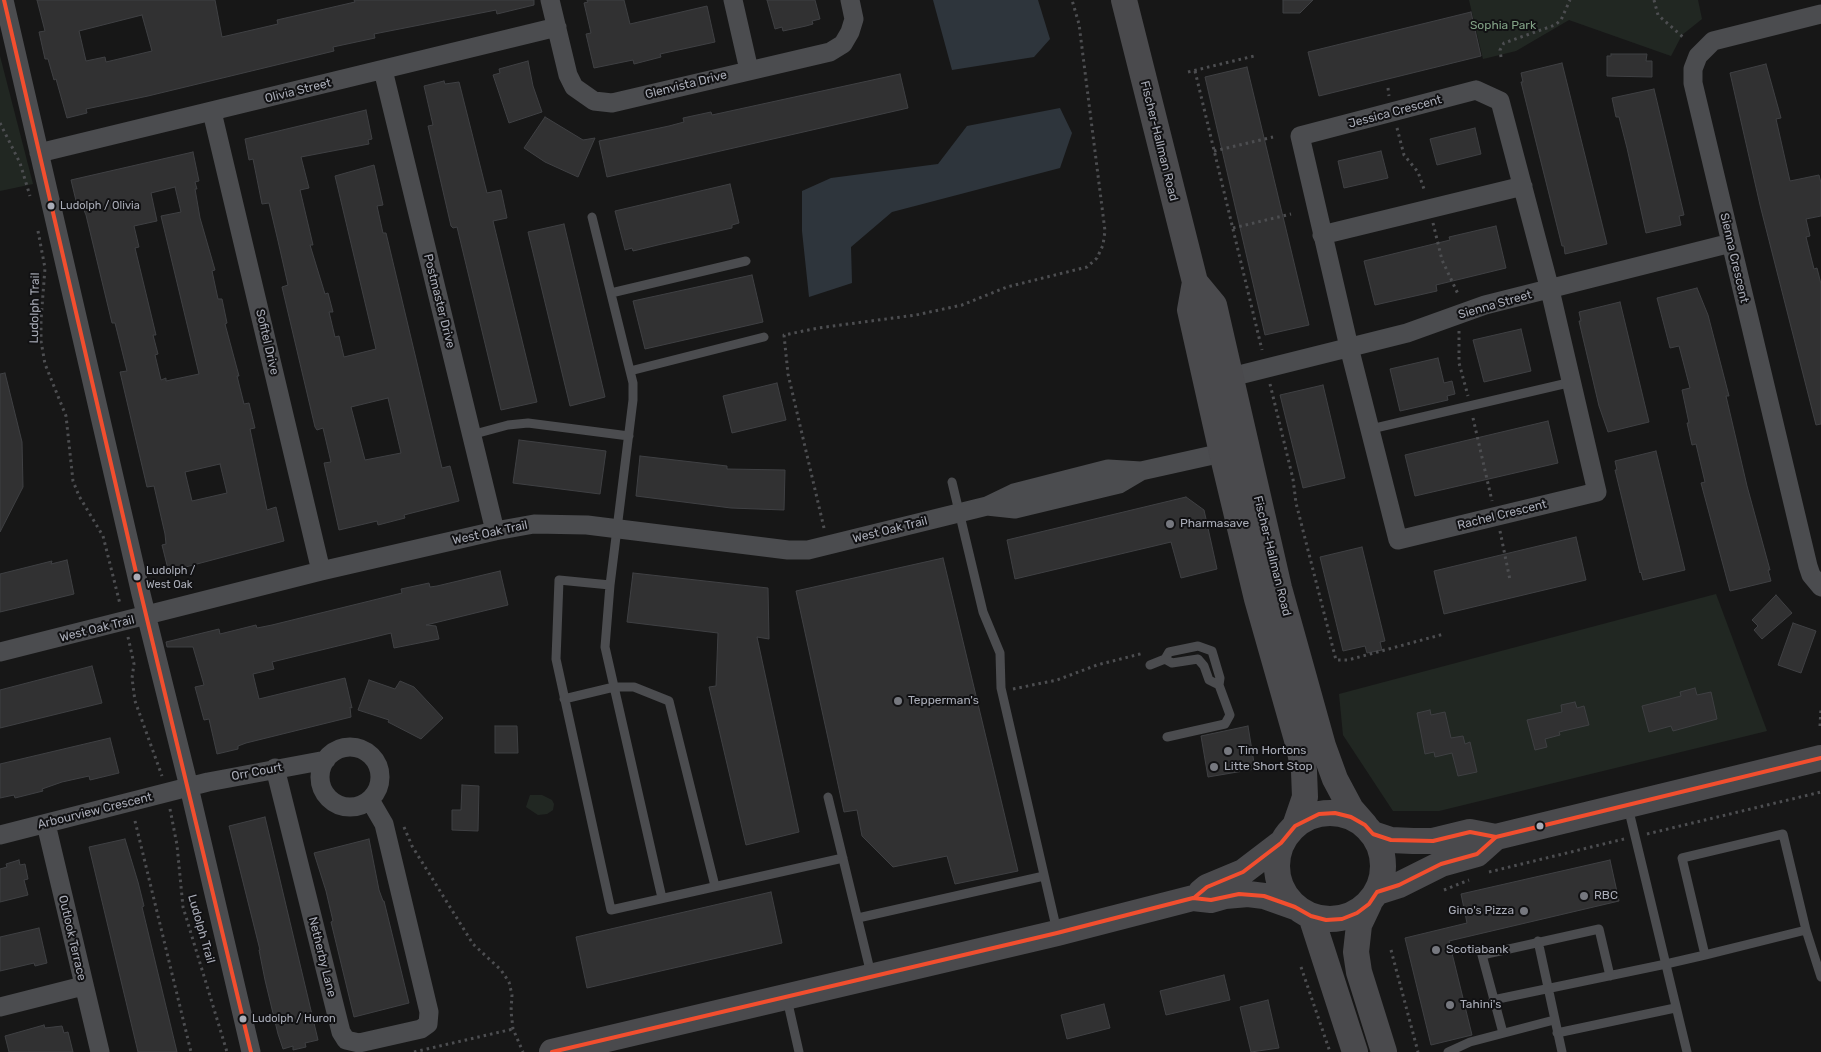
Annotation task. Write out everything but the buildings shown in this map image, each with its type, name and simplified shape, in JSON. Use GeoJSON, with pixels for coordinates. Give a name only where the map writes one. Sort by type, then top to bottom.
{"type":"FeatureCollection","features":[{"type":"Feature","properties":{"kind":"main road","name":"Fischer-Hallman Road"},"geometry":{"type":"LineString","coordinates":[[1124,0],[1195,282],[1190,310],[1222,453],[1257,599],[1299,747],[1304,771],[1305,797],[1288,835]]}},
{"type":"Feature","properties":{"kind":"main road","name":"Fischer-Hallman Road"},"geometry":{"type":"LineString","coordinates":[[1195,282],[1214,305],[1279,588],[1323,746],[1335,779],[1351,809],[1369,829]]}},
{"type":"Feature","properties":{"kind":"main road"},"geometry":{"type":"LineString","coordinates":[[1222,453],[1235,465],[1240,489],[1258,499]]}},
{"type":"Feature","properties":{"kind":"main road"},"geometry":{"type":"LineString","coordinates":[[1193,898],[1207,887],[1243,872],[1288,835],[1319,814],[1335,813],[1351,817],[1391,840],[1433,841],[1470,832],[1496,837],[1821,758]]}},
{"type":"Feature","properties":{"kind":"main road"},"geometry":{"type":"LineString","coordinates":[[1369,829],[1382,852],[1384,873],[1359,925],[1356,952],[1359,972],[1384,1052]]}},
{"type":"Feature","properties":{"kind":"main road"},"geometry":{"type":"LineString","coordinates":[[1288,835],[1277,860],[1277,873],[1283,892],[1303,911],[1355,1052]]}},
{"type":"Feature","properties":{"kind":"main road"},"geometry":{"type":"LineString","coordinates":[[552,1052],[1057,933],[1193,898],[1211,900],[1238,894],[1256,895],[1326,920],[1342,919],[1356,913],[1373,898],[1441,864],[1477,854],[1496,837]]}},
{"type":"Feature","properties":{"kind":"street"},"geometry":{"type":"LineString","coordinates":[[4,0],[146,616],[189,787],[251,1052]]}},
{"type":"Feature","properties":{"kind":"street","name":"Glenvista Drive"},"geometry":{"type":"LineString","coordinates":[[550,0],[568,75],[574,87],[594,101],[612,103],[830,52],[843,44],[850,32],[854,19],[850,0]]}},
{"type":"Feature","properties":{"kind":"street"},"geometry":{"type":"LineString","coordinates":[[734,0],[749,70]]}},
{"type":"Feature","properties":{"kind":"street","name":"Sienna Crescent"},"geometry":{"type":"LineString","coordinates":[[1821,14],[1720,38],[1707,45],[1698,56],[1693,69],[1693,83],[1808,566],[1811,576],[1821,587]]}},
{"type":"Feature","properties":{"kind":"street","name":"Olivia Street"},"geometry":{"type":"LineString","coordinates":[[38,153],[557,27]]}},
{"type":"Feature","properties":{"kind":"street","name":"Postmaster Drive"},"geometry":{"type":"LineString","coordinates":[[383,70],[494,531]]}},
{"type":"Feature","properties":{"kind":"street","name":"Jessica Crescent"},"geometry":{"type":"LineString","coordinates":[[1349,347],[1300,136],[1476,90],[1500,100],[1550,290]]}},
{"type":"Feature","properties":{"kind":"street","name":"Sofitel Drive"},"geometry":{"type":"LineString","coordinates":[[212,112],[321,571]]}},
{"type":"Feature","properties":{"kind":"street"},"geometry":{"type":"LineString","coordinates":[[1322,235],[1524,186]]}},
{"type":"Feature","properties":{"kind":"street","name":"Sienna Street"},"geometry":{"type":"LineString","coordinates":[[1231,376],[1407,334],[1485,305],[1731,244]]}},
{"type":"Feature","properties":{"kind":"street","name":"Rachel Crescent"},"geometry":{"type":"LineString","coordinates":[[1349,347],[1398,540],[1597,492],[1550,290]]}},
{"type":"Feature","properties":{"kind":"street","name":"West Oak Trail"},"geometry":{"type":"LineString","coordinates":[[0,652],[321,571],[494,531],[551,523],[617,529],[788,550],[808,550],[987,506],[1015,509],[1120,484],[1141,471],[1222,453]]}},
{"type":"Feature","properties":{"kind":"street","name":"Orr Court"},"geometry":{"type":"LineString","coordinates":[[189,787],[276,768],[326,760],[339,750],[349,748],[368,753],[380,769],[378,789],[370,800]]}},
{"type":"Feature","properties":{"kind":"street"},"geometry":{"type":"LineString","coordinates":[[326,760],[321,773],[321,784],[332,801],[351,807],[361,805],[370,800]]}},
{"type":"Feature","properties":{"kind":"street","name":"Netherby Lane"},"geometry":{"type":"LineString","coordinates":[[276,768],[341,1032],[346,1040],[359,1043],[421,1029],[428,1024],[429,1012],[384,824],[370,800]]}},
{"type":"Feature","properties":{"kind":"street","name":"Arbourview Crescent"},"geometry":{"type":"LineString","coordinates":[[0,835],[189,787]]}},
{"type":"Feature","properties":{"kind":"street","name":"Outlook Terrace"},"geometry":{"type":"LineString","coordinates":[[46,824],[100,1052]]}},
{"type":"Feature","properties":{"kind":"street"},"geometry":{"type":"LineString","coordinates":[[0,1007],[83,986]]}},
{"type":"Feature","properties":{"kind":"lane"},"geometry":{"type":"LineString","coordinates":[[592,217],[634,390],[610,585],[605,647],[662,898]]}},
{"type":"Feature","properties":{"kind":"lane"},"geometry":{"type":"LineString","coordinates":[[611,293],[746,261]]}},
{"type":"Feature","properties":{"kind":"lane"},"geometry":{"type":"LineString","coordinates":[[630,370],[764,337]]}},
{"type":"Feature","properties":{"kind":"lane"},"geometry":{"type":"LineString","coordinates":[[1371,429],[1572,382]]}},
{"type":"Feature","properties":{"kind":"lane"},"geometry":{"type":"LineString","coordinates":[[471,435],[508,425],[528,423],[629,436]]}},
{"type":"Feature","properties":{"kind":"lane"},"geometry":{"type":"LineString","coordinates":[[952,482],[983,612],[1000,653],[1002,692],[1057,933]]}},
{"type":"Feature","properties":{"kind":"lane"},"geometry":{"type":"LineString","coordinates":[[610,585],[559,580],[556,659],[611,910],[843,858]]}},
{"type":"Feature","properties":{"kind":"lane"},"geometry":{"type":"LineString","coordinates":[[1150,665],[1165,659],[1169,652],[1198,646],[1212,651],[1220,678],[1219,686],[1230,714],[1225,724],[1167,737]]}},
{"type":"Feature","properties":{"kind":"lane"},"geometry":{"type":"LineString","coordinates":[[1165,659],[1172,663],[1198,659],[1204,666],[1209,680],[1219,686]]}},
{"type":"Feature","properties":{"kind":"lane"},"geometry":{"type":"LineString","coordinates":[[564,699],[614,687],[634,687],[670,700],[715,886]]}},
{"type":"Feature","properties":{"kind":"lane"},"geometry":{"type":"LineString","coordinates":[[828,797],[872,976]]}},
{"type":"Feature","properties":{"kind":"lane"},"geometry":{"type":"LineString","coordinates":[[1628,805],[1687,1052]]}},
{"type":"Feature","properties":{"kind":"lane"},"geometry":{"type":"LineString","coordinates":[[1705,955],[1682,858],[1783,834],[1806,930],[1821,977]]}},
{"type":"Feature","properties":{"kind":"lane"},"geometry":{"type":"LineString","coordinates":[[858,918],[1044,876]]}},
{"type":"Feature","properties":{"kind":"lane"},"geometry":{"type":"LineString","coordinates":[[1503,1033],[1482,955],[1600,928],[1610,976]]}},
{"type":"Feature","properties":{"kind":"lane"},"geometry":{"type":"LineString","coordinates":[[1493,1000],[1666,964],[1806,930]]}},
{"type":"Feature","properties":{"kind":"lane"},"geometry":{"type":"LineString","coordinates":[[1538,941],[1546,989],[1562,1052]]}},
{"type":"Feature","properties":{"kind":"lane"},"geometry":{"type":"LineString","coordinates":[[786,996],[799,1052]]}},
{"type":"Feature","properties":{"kind":"lane"},"geometry":{"type":"LineString","coordinates":[[1557,1033],[1675,1008]]}},
{"type":"Feature","properties":{"kind":"lane"},"geometry":{"type":"LineString","coordinates":[[1448,1052],[1470,1042],[1554,1020]]}},
{"type":"Feature","properties":{"kind":"path"},"geometry":{"type":"LineString","coordinates":[[828,546],[788,374],[784,335],[962,305],[1007,287],[1087,267],[1097,258],[1104,245],[1105,231],[1079,24],[1072,0]]}},
{"type":"Feature","properties":{"kind":"path"},"geometry":{"type":"LineString","coordinates":[[1501,57],[1500,50],[1504,43],[1555,25],[1562,20],[1570,0]]}},
{"type":"Feature","properties":{"kind":"path"},"geometry":{"type":"LineString","coordinates":[[1654,0],[1658,15],[1684,38]]}},
{"type":"Feature","properties":{"kind":"path"},"geometry":{"type":"LineString","coordinates":[[1188,72],[1254,56]]}},
{"type":"Feature","properties":{"kind":"path"},"geometry":{"type":"LineString","coordinates":[[1195,71],[1262,350]]}},
{"type":"Feature","properties":{"kind":"path"},"geometry":{"type":"LineString","coordinates":[[1396,122],[1404,155],[1418,172],[1427,200]]}},
{"type":"Feature","properties":{"kind":"path"},"geometry":{"type":"LineString","coordinates":[[0,123],[20,163],[31,203]]}},
{"type":"Feature","properties":{"kind":"path"},"geometry":{"type":"LineString","coordinates":[[1214,151],[1273,137]]}},
{"type":"Feature","properties":{"kind":"path"},"geometry":{"type":"LineString","coordinates":[[1232,228],[1291,214]]}},
{"type":"Feature","properties":{"kind":"path"},"geometry":{"type":"LineString","coordinates":[[1431,218],[1442,260],[1458,294]]}},
{"type":"Feature","properties":{"kind":"path","name":"Ludolph Trail"},"geometry":{"type":"LineString","coordinates":[[36,221],[45,268],[41,327],[45,364],[66,416],[73,481],[79,496],[103,536],[120,606]]}},
{"type":"Feature","properties":{"kind":"path"},"geometry":{"type":"LineString","coordinates":[[1459,331],[1461,338],[1459,363],[1469,399]]}},
{"type":"Feature","properties":{"kind":"path"},"geometry":{"type":"LineString","coordinates":[[1270,384],[1305,542],[1336,660],[1348,660],[1444,634]]}},
{"type":"Feature","properties":{"kind":"path"},"geometry":{"type":"LineString","coordinates":[[1473,417],[1495,508]]}},
{"type":"Feature","properties":{"kind":"path"},"geometry":{"type":"LineString","coordinates":[[1498,526],[1510,580]]}},
{"type":"Feature","properties":{"kind":"path"},"geometry":{"type":"LineString","coordinates":[[128,638],[134,664],[132,678],[135,700],[162,779]]}},
{"type":"Feature","properties":{"kind":"path"},"geometry":{"type":"LineString","coordinates":[[1002,692],[1057,680],[1097,665],[1147,652]]}},
{"type":"Feature","properties":{"kind":"path"},"geometry":{"type":"LineString","coordinates":[[1820,726],[1821,708]]}},
{"type":"Feature","properties":{"kind":"path","name":"Ludolph Trail"},"geometry":{"type":"LineString","coordinates":[[170,808],[177,845],[183,907],[227,1052]]}},
{"type":"Feature","properties":{"kind":"path"},"geometry":{"type":"LineString","coordinates":[[135,821],[191,1052]]}},
{"type":"Feature","properties":{"kind":"path"},"geometry":{"type":"LineString","coordinates":[[402,821],[412,846],[473,944],[501,970],[509,982],[512,995],[513,1029],[523,1052]]}},
{"type":"Feature","properties":{"kind":"path"},"geometry":{"type":"LineString","coordinates":[[1391,950],[1418,1052]]}},
{"type":"Feature","properties":{"kind":"path"},"geometry":{"type":"LineString","coordinates":[[1301,967],[1330,1052]]}},
{"type":"Feature","properties":{"kind":"path"},"geometry":{"type":"LineString","coordinates":[[414,1052],[513,1029]]}},
{"type":"Feature","properties":{"kind":"green space","name":"Sophia Park"},"geometry":{"type":"Polygon","coordinates":[[[1469,0],[1698,0],[1702,19],[1682,35],[1671,56],[1569,20],[1516,51],[1483,59],[1469,0]]]}},
{"type":"Feature","properties":{"kind":"green space"},"geometry":{"type":"Polygon","coordinates":[[[0,56],[33,184],[0,191],[0,56]]]}},
{"type":"Feature","properties":{"kind":"green space"},"geometry":{"type":"Polygon","coordinates":[[[1716,594],[1767,731],[1439,811],[1393,811],[1343,735],[1339,694],[1716,594]]]}},
{"type":"Feature","properties":{"kind":"green space"},"geometry":{"type":"Polygon","coordinates":[[[530,795],[542,795],[552,800],[554,804],[553,810],[547,814],[538,815],[526,807],[530,795]]]}},
{"type":"Feature","properties":{"kind":"shaded area"},"geometry":{"type":"Polygon","coordinates":[[[933,0],[1038,0],[1050,39],[1034,57],[952,70],[933,0]]]}},
{"type":"Feature","properties":{"kind":"shaded area"},"geometry":{"type":"Polygon","coordinates":[[[1060,108],[1072,133],[1060,168],[892,212],[851,247],[852,283],[809,297],[802,231],[802,191],[831,178],[938,164],[967,126],[1060,108]]]}},
{"type":"Feature","properties":{"kind":"transit line"},"geometry":{"type":"LineString","coordinates":[[4,0],[141,594],[251,1052]]}},
{"type":"Feature","properties":{"kind":"transit line"},"geometry":{"type":"LineString","coordinates":[[1195,897],[1207,887],[1243,872],[1281,843],[1295,826],[1319,814],[1335,813],[1351,817],[1365,825],[1373,834],[1391,840],[1433,841],[1470,832],[1496,837],[1821,758]]}},
{"type":"Feature","properties":{"kind":"transit line"},"geometry":{"type":"LineString","coordinates":[[552,1052],[1057,933],[1193,898],[1211,900],[1239,894],[1264,896],[1295,907],[1311,916],[1326,920],[1342,919],[1357,913],[1369,904],[1377,892],[1399,885],[1441,864],[1477,854],[1496,837]]}},
{"type":"Feature","properties":{"kind":"place","name":"Ludolph / Olivia"},"geometry":{"type":"Point","coordinates":[51,206]}},
{"type":"Feature","properties":{"kind":"place","name":"Pharmasave"},"geometry":{"type":"Point","coordinates":[1170,524]}},
{"type":"Feature","properties":{"kind":"place","name":"Ludolph / West Oak"},"geometry":{"type":"Point","coordinates":[137,577]}},
{"type":"Feature","properties":{"kind":"place","name":"Tepperman's"},"geometry":{"type":"Point","coordinates":[898,701]}},
{"type":"Feature","properties":{"kind":"place","name":"Tim Hortons"},"geometry":{"type":"Point","coordinates":[1228,751]}},
{"type":"Feature","properties":{"kind":"place","name":"Litte Short Stop"},"geometry":{"type":"Point","coordinates":[1214,767]}},
{"type":"Feature","properties":{"kind":"place","name":"RBC"},"geometry":{"type":"Point","coordinates":[1584,896]}},
{"type":"Feature","properties":{"kind":"place","name":"Gino's Pizza"},"geometry":{"type":"Point","coordinates":[1524,911]}},
{"type":"Feature","properties":{"kind":"place","name":"Scotiabank"},"geometry":{"type":"Point","coordinates":[1436,950]}},
{"type":"Feature","properties":{"kind":"place","name":"Tahini's"},"geometry":{"type":"Point","coordinates":[1450,1005]}},
{"type":"Feature","properties":{"kind":"place","name":"Ludolph / Huron"},"geometry":{"type":"Point","coordinates":[243,1019]}}]}
